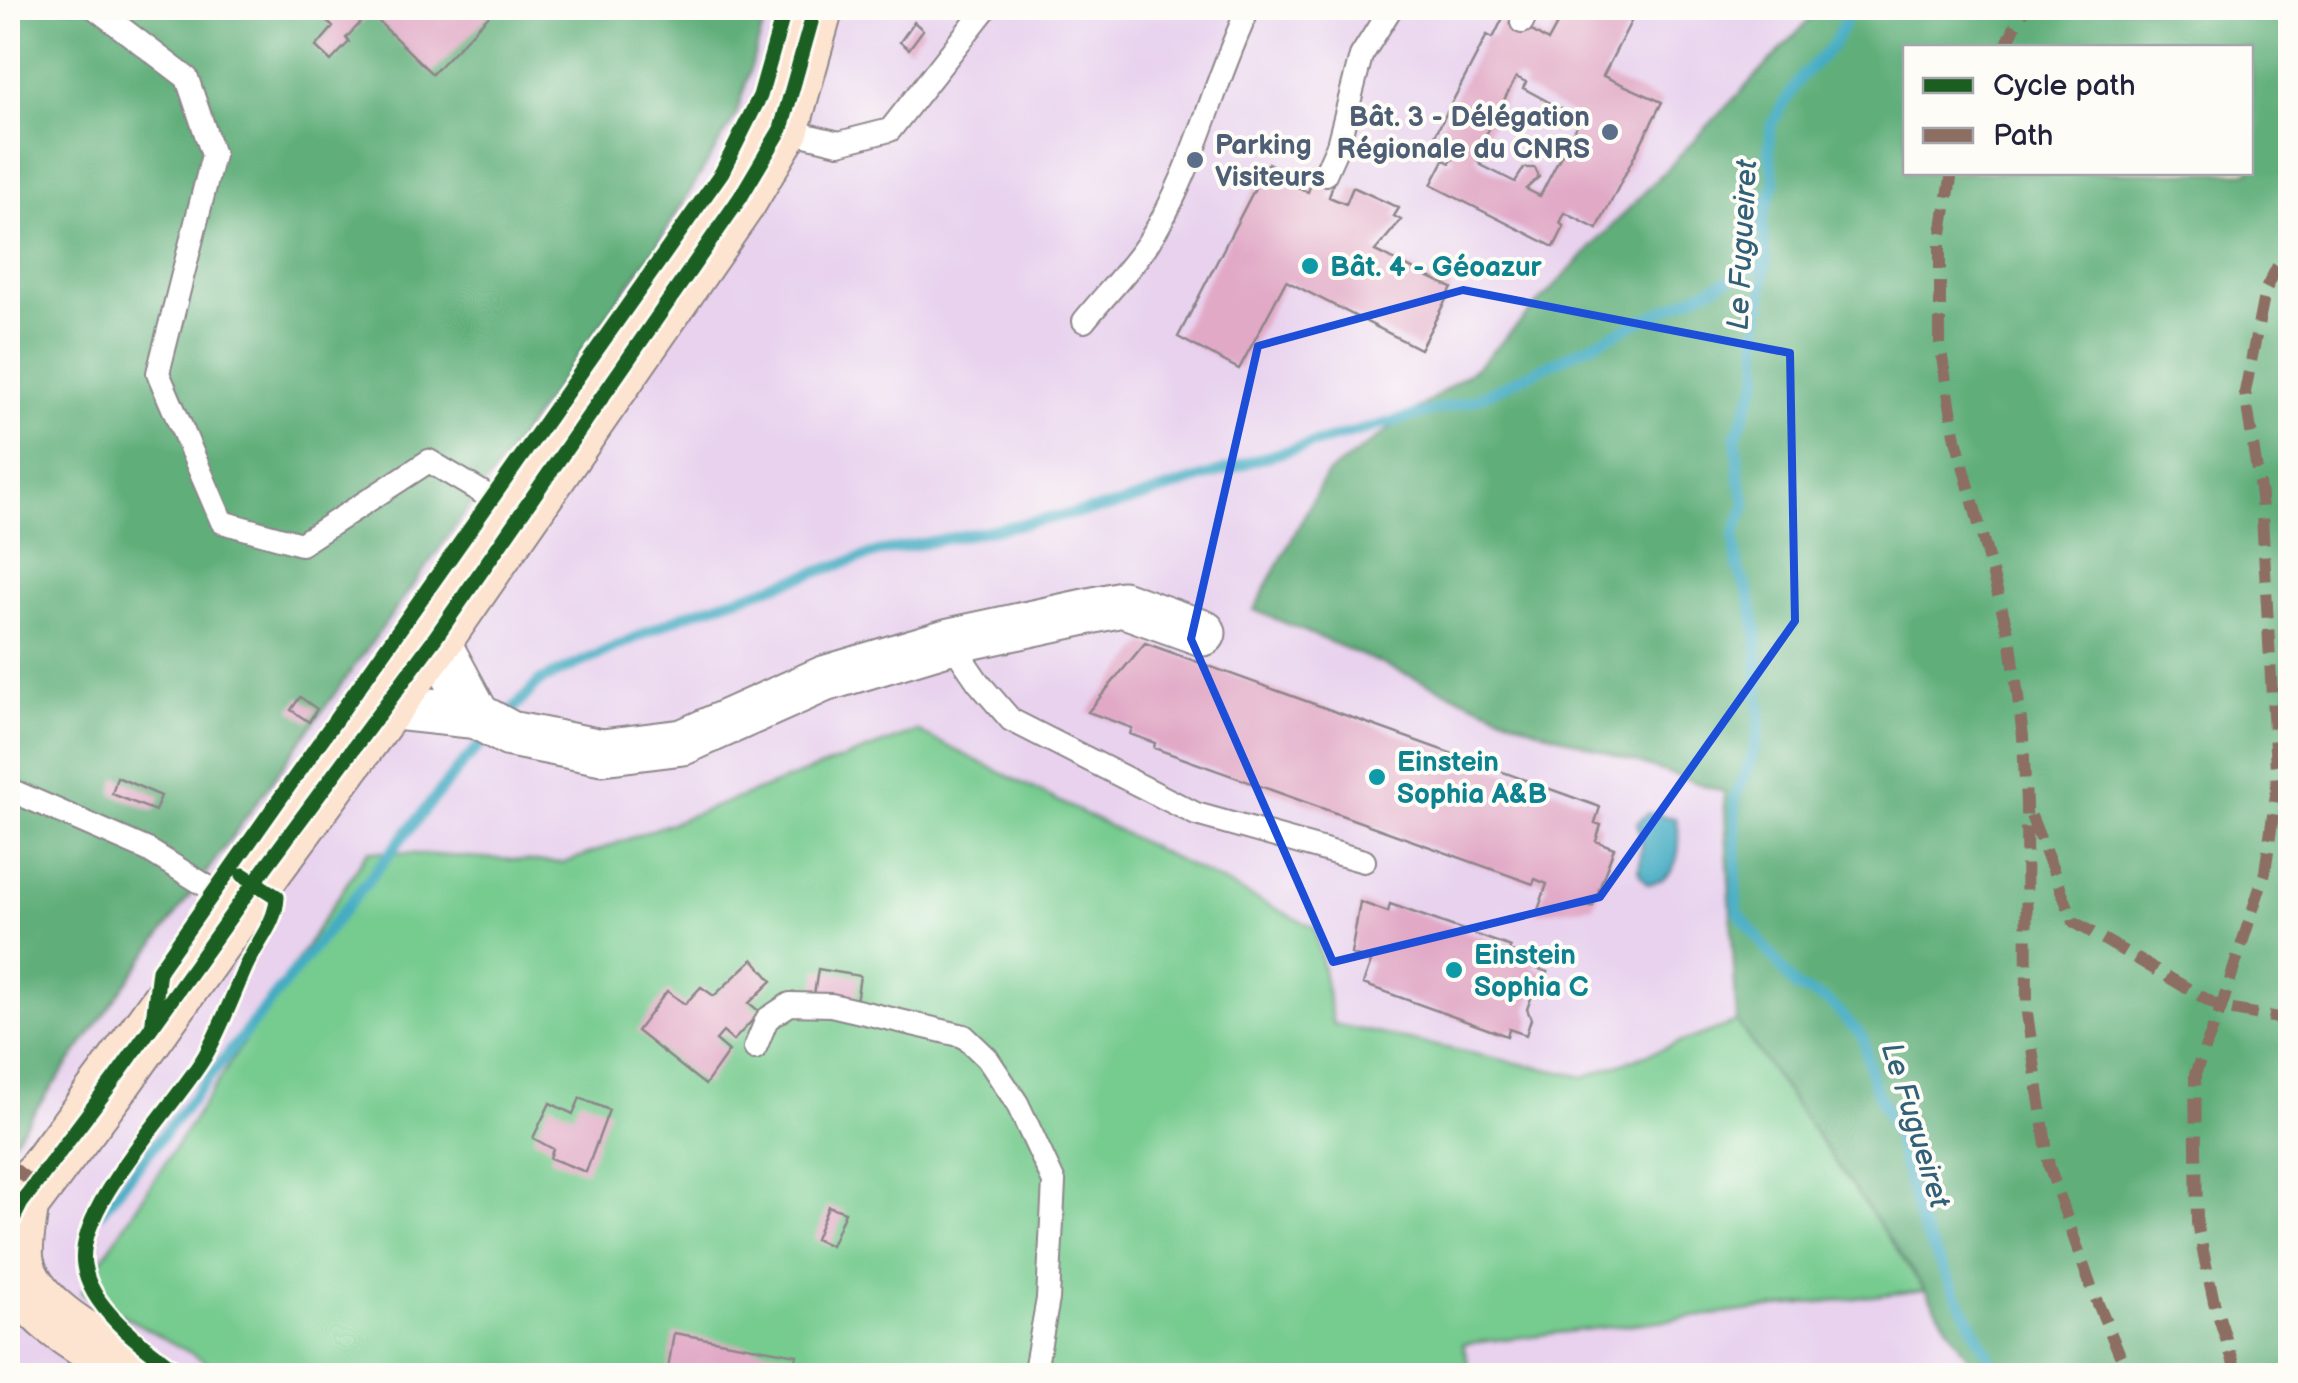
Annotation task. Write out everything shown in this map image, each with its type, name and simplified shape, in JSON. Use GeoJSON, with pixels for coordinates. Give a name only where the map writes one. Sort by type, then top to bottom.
{"type":"FeatureCollection","features":[{"type":"Feature","properties":{"kind":"street"},"geometry":{"type":"LineString","coordinates":[[146,1376],[32,1299],[16,1264],[12,1214],[435,638],[740,198],[781,129],[815,8]]}},
{"type":"Feature","properties":{"kind":"street"},"geometry":{"type":"LineString","coordinates":[[384,706],[493,725],[602,752],[683,742],[824,679],[950,640],[1122,604],[1203,632]]}},
{"type":"Feature","properties":{"kind":"street"},"geometry":{"type":"LineString","coordinates":[[435,638],[493,725]]}},
{"type":"Feature","properties":{"kind":"street"},"geometry":{"type":"LineString","coordinates":[[8,1305],[96,1376]]}},
{"type":"Feature","properties":{"kind":"lane"},"geometry":{"type":"LineString","coordinates":[[95,8],[187,78],[213,156],[158,372],[222,522],[301,544],[429,461],[520,516]]}},
{"type":"Feature","properties":{"kind":"lane"},"geometry":{"type":"LineString","coordinates":[[781,129],[839,143],[890,130],[986,8]]}},
{"type":"Feature","properties":{"kind":"lane"},"geometry":{"type":"LineString","coordinates":[[1084,321],[1148,242],[1194,151],[1230,46],[1249,8]]}},
{"type":"Feature","properties":{"kind":"lane"},"geometry":{"type":"LineString","coordinates":[[1325,174],[1338,145],[1361,56],[1390,8]]}},
{"type":"Feature","properties":{"kind":"lane"},"geometry":{"type":"LineString","coordinates":[[950,640],[978,682],[1011,720],[1196,814],[1364,862]]}},
{"type":"Feature","properties":{"kind":"lane"},"geometry":{"type":"LineString","coordinates":[[8,789],[148,850],[239,906]]}},
{"type":"Feature","properties":{"kind":"lane"},"geometry":{"type":"LineString","coordinates":[[756,1048],[767,1019],[790,1004],[831,1004],[964,1036],[987,1058],[1017,1103],[1054,1182],[1048,1299],[1034,1376]]}},
{"type":"Feature","properties":{"kind":"highlighted area"},"geometry":{"type":"Polygon","coordinates":[[[1463,290],[1790,353],[1795,621],[1600,897],[1333,962],[1191,639],[1258,346],[1463,290]]]}},
{"type":"Feature","properties":{"kind":"shaded area"},"geometry":{"type":"Polygon","coordinates":[[[8,8],[2290,8],[2290,1375],[8,1376],[8,8]]]}},
{"type":"Feature","properties":{"kind":"green space"},"geometry":{"type":"Polygon","coordinates":[[[8,8],[769,8],[736,116],[657,246],[8,1148],[8,8]]]}},
{"type":"Feature","properties":{"kind":"green space"},"geometry":{"type":"Polygon","coordinates":[[[1821,8],[2290,8],[2290,1375],[1979,1375],[1925,1290],[1737,1022],[1724,792],[1529,726],[1254,610],[1326,475],[1478,366],[1821,8]]]}},
{"type":"Feature","properties":{"kind":"green space"},"geometry":{"type":"Polygon","coordinates":[[[917,731],[1315,928],[1333,1024],[1584,1077],[1737,1022],[1925,1290],[1463,1344],[1472,1376],[230,1375],[81,1292],[368,851],[564,863],[917,731]]]}},
{"type":"Feature","properties":{"kind":"water"},"geometry":{"type":"Polygon","coordinates":[[[1648,813],[1676,818],[1679,850],[1673,869],[1647,884],[1639,873],[1642,843],[1637,823],[1648,813]]]}},
{"type":"Feature","properties":{"kind":"building"},"geometry":{"type":"Polygon","coordinates":[[[314,8],[493,11],[432,74],[370,13],[331,61],[316,47],[333,27],[314,8]]]}},
{"type":"Feature","properties":{"kind":"building","name":"Bât. 3 - Délégation Régionale du CNRS"},"geometry":{"type":"Polygon","coordinates":[[[1566,8],[1638,8],[1603,76],[1662,102],[1597,229],[1565,213],[1560,223],[1564,227],[1554,247],[1431,185],[1444,160],[1450,163],[1454,157],[1430,145],[1487,35],[1493,38],[1505,14],[1548,41],[1566,8]],[[1516,77],[1475,156],[1481,165],[1515,182],[1524,168],[1535,168],[1539,177],[1526,189],[1540,196],[1580,119],[1523,88],[1526,82],[1516,77]]]}},
{"type":"Feature","properties":{"kind":"building"},"geometry":{"type":"Polygon","coordinates":[[[914,22],[923,30],[909,49],[900,42],[914,22]]]}},
{"type":"Feature","properties":{"kind":"building","name":"Bât. 4 - Géoazur"},"geometry":{"type":"Polygon","coordinates":[[[1268,163],[1301,181],[1297,188],[1308,192],[1317,168],[1334,180],[1329,197],[1346,204],[1353,187],[1399,208],[1394,216],[1401,220],[1375,251],[1452,288],[1420,349],[1286,281],[1239,369],[1178,337],[1268,163]]]}},
{"type":"Feature","properties":{"kind":"building","name":"Einstein Sophia A&B"},"geometry":{"type":"Polygon","coordinates":[[[1145,643],[1600,807],[1595,823],[1601,825],[1596,841],[1614,848],[1593,906],[1537,913],[1547,884],[1535,879],[1533,884],[1154,748],[1155,743],[1130,734],[1132,728],[1088,712],[1145,643]]]}},
{"type":"Feature","properties":{"kind":"building"},"geometry":{"type":"Polygon","coordinates":[[[300,697],[317,709],[309,722],[291,710],[300,697]]]}},
{"type":"Feature","properties":{"kind":"building"},"geometry":{"type":"Polygon","coordinates":[[[117,777],[161,796],[155,811],[112,794],[117,777]]]}},
{"type":"Feature","properties":{"kind":"building","name":"Einstein Sophia C"},"geometry":{"type":"Polygon","coordinates":[[[1360,902],[1388,912],[1390,904],[1511,947],[1509,951],[1534,961],[1532,967],[1548,972],[1542,989],[1533,993],[1527,1009],[1531,1019],[1526,1035],[1509,1029],[1507,1036],[1363,984],[1371,962],[1351,954],[1360,902]]]}},
{"type":"Feature","properties":{"kind":"building"},"geometry":{"type":"Polygon","coordinates":[[[753,959],[772,981],[749,1003],[760,1012],[733,1041],[723,1032],[716,1040],[729,1051],[705,1085],[637,1031],[667,991],[685,1004],[701,987],[714,996],[753,959]]]}},
{"type":"Feature","properties":{"kind":"building"},"geometry":{"type":"Polygon","coordinates":[[[818,969],[860,976],[856,1002],[814,995],[818,969]]]}},
{"type":"Feature","properties":{"kind":"building"},"geometry":{"type":"Polygon","coordinates":[[[580,1098],[609,1110],[586,1172],[550,1158],[553,1149],[533,1138],[550,1103],[573,1114],[580,1098]]]}},
{"type":"Feature","properties":{"kind":"building"},"geometry":{"type":"Polygon","coordinates":[[[828,1206],[845,1212],[831,1246],[815,1239],[828,1206]]]}},
{"type":"Feature","properties":{"kind":"building"},"geometry":{"type":"Polygon","coordinates":[[[674,1333],[797,1355],[792,1376],[697,1376],[668,1369],[674,1333]]]}},
{"type":"Feature","properties":{"kind":"waterway","name":"Le Fugueiret"},"geometry":{"type":"LineString","coordinates":[[1852,8],[1833,45],[1801,77],[1771,124],[1769,151],[1775,182],[1762,220],[1766,262],[1758,334],[1759,377],[1736,436],[1739,478],[1746,503],[1734,537],[1738,569],[1749,593],[1757,632],[1760,723],[1753,755],[1735,798],[1737,911],[1796,987],[1829,1002],[1863,1037],[1873,1083],[1894,1129],[1921,1227],[1999,1376]]}},
{"type":"Feature","properties":{"kind":"waterway"},"geometry":{"type":"LineString","coordinates":[[504,719],[540,681],[687,614],[879,552],[1118,505],[1265,457],[1476,399],[1766,262]]}},
{"type":"Feature","properties":{"kind":"waterway"},"geometry":{"type":"LineString","coordinates":[[99,1214],[491,733]]}},
{"type":"Feature","properties":{"kind":"marked path"},"geometry":{"type":"LineString","coordinates":[[2006,45],[2024,8]]}},
{"type":"Feature","properties":{"kind":"marked path"},"geometry":{"type":"LineString","coordinates":[[1952,175],[1940,245],[1940,346],[1956,439],[2011,643],[2023,737],[2026,804],[2027,1013],[2049,1166],[2092,1290],[2129,1376]]}},
{"type":"Feature","properties":{"kind":"marked path"},"geometry":{"type":"LineString","coordinates":[[2238,1376],[2214,1302],[2197,1223],[2195,1074],[2265,872],[2277,787],[2261,497],[2245,392],[2265,291],[2290,242]]}},
{"type":"Feature","properties":{"kind":"marked path"},"geometry":{"type":"LineString","coordinates":[[2031,816],[2074,922],[2221,1008],[2290,1020]]}},
{"type":"Feature","properties":{"kind":"marked path"},"geometry":{"type":"LineString","coordinates":[[8,1164],[35,1185]]}},
{"type":"Feature","properties":{"kind":"cycle path"},"geometry":{"type":"LineString","coordinates":[[153,1021],[159,970],[722,172],[760,96],[785,8]]}},
{"type":"Feature","properties":{"kind":"cycle path"},"geometry":{"type":"LineString","coordinates":[[8,1229],[21,1203],[435,638],[740,198],[781,129],[815,8]]}},
{"type":"Feature","properties":{"kind":"cycle path"},"geometry":{"type":"LineString","coordinates":[[184,1376],[123,1328],[97,1298],[84,1265],[85,1241],[111,1186],[205,1056],[270,924],[277,897],[243,875]]}},
{"type":"Feature","properties":{"kind":"place","name":"Bât. 3 - Délégation Régionale du CNRS"},"geometry":{"type":"Point","coordinates":[1610,132]}},
{"type":"Feature","properties":{"kind":"place","name":"Parking Visiteurs"},"geometry":{"type":"Point","coordinates":[1195,160]}},
{"type":"Feature","properties":{"kind":"place","name":"Bât. 4 - Géoazur"},"geometry":{"type":"Point","coordinates":[1310,266]}},
{"type":"Feature","properties":{"kind":"place","name":"Einstein Sophia A&B"},"geometry":{"type":"Point","coordinates":[1377,777]}},
{"type":"Feature","properties":{"kind":"place","name":"Einstein Sophia C"},"geometry":{"type":"Point","coordinates":[1454,970]}}]}
